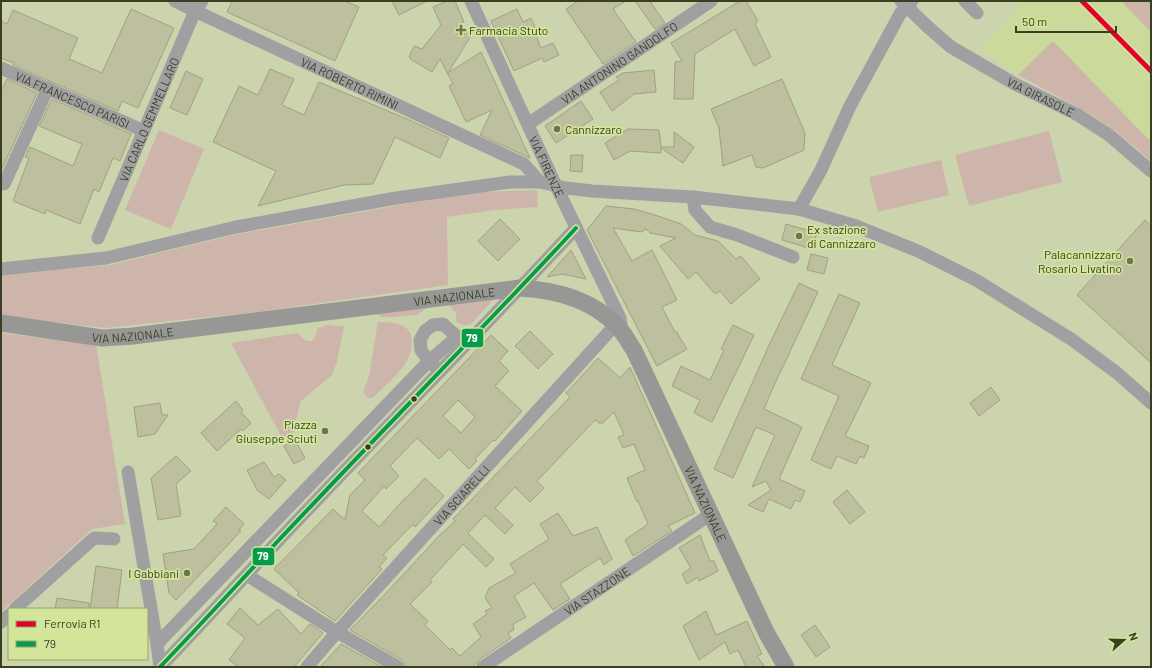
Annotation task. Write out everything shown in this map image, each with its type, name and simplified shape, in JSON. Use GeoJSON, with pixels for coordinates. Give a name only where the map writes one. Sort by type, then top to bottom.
{"type":"FeatureCollection","features":[{"type":"Feature","properties":{"kind":"main road","name":"VIA NAZIONALE"},"geometry":{"type":"LineString","coordinates":[[1,323],[102,338],[211,327],[520,288],[544,290],[569,296],[589,305],[619,328],[634,350],[766,632],[786,667]]}},
{"type":"Feature","properties":{"kind":"street","name":"VIA ROBERTO RIMINI"},"geometry":{"type":"LineString","coordinates":[[175,1],[199,6],[524,164]]}},
{"type":"Feature","properties":{"kind":"street","name":"VIA FIRENZE"},"geometry":{"type":"LineString","coordinates":[[471,1],[556,186],[620,318],[619,328]]}},
{"type":"Feature","properties":{"kind":"street","name":"VIA ANTONINO GANDOLFO"},"geometry":{"type":"LineString","coordinates":[[528,124],[711,1]]}},
{"type":"Feature","properties":{"kind":"street","name":"VIA GIRASOLE"},"geometry":{"type":"LineString","coordinates":[[901,1],[951,47],[1015,84],[1078,115],[1109,135],[1151,170]]}},
{"type":"Feature","properties":{"kind":"street"},"geometry":{"type":"LineString","coordinates":[[799,209],[821,170],[850,106],[896,21],[900,14],[912,1]]}},
{"type":"Feature","properties":{"kind":"street"},"geometry":{"type":"LineString","coordinates":[[965,1],[977,13]]}},
{"type":"Feature","properties":{"kind":"street","name":"VIA CARLO GEMMELLARO"},"geometry":{"type":"LineString","coordinates":[[98,238],[199,6]]}},
{"type":"Feature","properties":{"kind":"street","name":"VIA FRANCESCO PARISI"},"geometry":{"type":"LineString","coordinates":[[1,68],[144,131]]}},
{"type":"Feature","properties":{"kind":"street"},"geometry":{"type":"LineString","coordinates":[[1,182],[4,184],[48,88]]}},
{"type":"Feature","properties":{"kind":"street"},"geometry":{"type":"LineString","coordinates":[[524,164],[545,160]]}},
{"type":"Feature","properties":{"kind":"street"},"geometry":{"type":"LineString","coordinates":[[524,164],[540,182]]}},
{"type":"Feature","properties":{"kind":"street"},"geometry":{"type":"LineString","coordinates":[[1,269],[106,258],[236,228],[396,198],[510,182],[540,182],[556,186],[592,191],[693,197],[799,209],[856,226],[918,251],[976,280],[1071,339],[1117,373],[1151,403]]}},
{"type":"Feature","properties":{"kind":"street"},"geometry":{"type":"LineString","coordinates":[[693,197],[695,210],[710,228],[737,235],[794,257]]}},
{"type":"Feature","properties":{"kind":"street"},"geometry":{"type":"LineString","coordinates":[[160,667],[312,504],[473,338],[576,228]]}},
{"type":"Feature","properties":{"kind":"street"},"geometry":{"type":"LineString","coordinates":[[599,312],[606,298],[606,290]]}},
{"type":"Feature","properties":{"kind":"street"},"geometry":{"type":"LineString","coordinates":[[440,371],[428,361],[421,350],[420,340],[425,331],[433,325],[443,324],[457,337],[465,339],[473,338]]}},
{"type":"Feature","properties":{"kind":"street","name":"VIA SCIARELLI"},"geometry":{"type":"LineString","coordinates":[[307,667],[337,632],[619,328]]}},
{"type":"Feature","properties":{"kind":"street"},"geometry":{"type":"LineString","coordinates":[[157,644],[428,361],[457,337]]}},
{"type":"Feature","properties":{"kind":"street"},"geometry":{"type":"LineString","coordinates":[[128,472],[160,667]]}},
{"type":"Feature","properties":{"kind":"street"},"geometry":{"type":"LineString","coordinates":[[302,492],[312,504]]}},
{"type":"Feature","properties":{"kind":"street","name":"VIA STAZZONE"},"geometry":{"type":"LineString","coordinates":[[483,667],[711,514]]}},
{"type":"Feature","properties":{"kind":"street"},"geometry":{"type":"LineString","coordinates":[[16,608],[94,538],[114,539]]}},
{"type":"Feature","properties":{"kind":"street"},"geometry":{"type":"LineString","coordinates":[[247,575],[337,632],[398,667]]}},
{"type":"Feature","properties":{"kind":"shaded area"},"geometry":{"type":"Polygon","coordinates":[[[1015,1],[1121,1],[1151,32],[1151,142],[1053,41],[1018,75],[981,50],[1020,6],[1015,1]]]}},
{"type":"Feature","properties":{"kind":"shaded area"},"geometry":{"type":"Polygon","coordinates":[[[1121,1],[1151,1],[1151,32],[1121,1]]]}},
{"type":"Feature","properties":{"kind":"shaded area"},"geometry":{"type":"Polygon","coordinates":[[[1053,41],[1151,142],[1151,161],[1116,131],[1090,114],[1018,75],[1053,41]]]}},
{"type":"Feature","properties":{"kind":"shaded area"},"geometry":{"type":"Polygon","coordinates":[[[159,130],[204,149],[171,229],[125,210],[159,130]]]}},
{"type":"Feature","properties":{"kind":"shaded area"},"geometry":{"type":"Polygon","coordinates":[[[1049,131],[1062,182],[969,206],[955,155],[1049,131]]]}},
{"type":"Feature","properties":{"kind":"shaded area"},"geometry":{"type":"Polygon","coordinates":[[[941,160],[949,195],[878,212],[869,177],[941,160]]]}},
{"type":"Feature","properties":{"kind":"shaded area"},"geometry":{"type":"Polygon","coordinates":[[[537,190],[538,207],[495,210],[447,217],[448,285],[257,312],[105,328],[1,315],[1,275],[109,265],[238,234],[472,192],[537,190]]]}},
{"type":"Feature","properties":{"kind":"shaded area"},"geometry":{"type":"Polygon","coordinates":[[[495,298],[471,324],[466,325],[456,321],[456,313],[447,303],[495,298]]]}},
{"type":"Feature","properties":{"kind":"shaded area"},"geometry":{"type":"Polygon","coordinates":[[[432,305],[416,315],[381,317],[375,313],[432,305]]]}},
{"type":"Feature","properties":{"kind":"shaded area"},"geometry":{"type":"Polygon","coordinates":[[[378,322],[401,325],[406,328],[411,337],[411,352],[398,373],[373,398],[368,398],[363,392],[369,376],[378,322]]]}},
{"type":"Feature","properties":{"kind":"shaded area"},"geometry":{"type":"Polygon","coordinates":[[[326,325],[344,326],[337,362],[332,375],[301,401],[295,422],[295,431],[282,438],[231,343],[297,333],[306,341],[312,341],[316,336],[317,329],[326,325]]]}},
{"type":"Feature","properties":{"kind":"shaded area"},"geometry":{"type":"Polygon","coordinates":[[[1,333],[96,344],[125,524],[92,529],[1,612],[1,333]]]}},
{"type":"Feature","properties":{"kind":"building"},"geometry":{"type":"Polygon","coordinates":[[[232,1],[345,1],[359,7],[335,61],[227,12],[232,1]]]}},
{"type":"Feature","properties":{"kind":"building"},"geometry":{"type":"Polygon","coordinates":[[[392,1],[427,1],[399,15],[392,1]]]}},
{"type":"Feature","properties":{"kind":"building"},"geometry":{"type":"Polygon","coordinates":[[[447,1],[455,1],[464,22],[455,28],[459,36],[475,29],[448,73],[481,52],[530,158],[480,135],[492,110],[466,122],[449,86],[453,84],[440,59],[432,72],[409,57],[414,46],[422,49],[441,25],[433,7],[447,1]]]}},
{"type":"Feature","properties":{"kind":"building"},"geometry":{"type":"Polygon","coordinates":[[[578,1],[626,1],[613,9],[636,42],[603,64],[566,9],[578,1]]]}},
{"type":"Feature","properties":{"kind":"building"},"geometry":{"type":"Polygon","coordinates":[[[635,1],[650,1],[665,23],[655,29],[635,1]]]}},
{"type":"Feature","properties":{"kind":"building"},"geometry":{"type":"Polygon","coordinates":[[[740,1],[746,1],[758,21],[755,24],[771,57],[754,66],[735,29],[695,54],[693,99],[674,99],[675,62],[682,61],[671,43],[740,1]]]}},
{"type":"Feature","properties":{"kind":"building"},"geometry":{"type":"Polygon","coordinates":[[[131,9],[174,28],[138,108],[122,101],[118,111],[13,65],[14,63],[1,58],[1,21],[7,24],[13,10],[78,38],[69,59],[102,73],[131,9]]]}},
{"type":"Feature","properties":{"kind":"building"},"geometry":{"type":"Polygon","coordinates":[[[517,9],[523,22],[531,18],[535,27],[533,28],[541,48],[553,43],[559,55],[544,62],[542,58],[514,71],[491,21],[517,9]]]}},
{"type":"Feature","properties":{"kind":"building"},"geometry":{"type":"Polygon","coordinates":[[[270,69],[294,79],[282,105],[304,115],[319,82],[449,138],[440,158],[395,137],[373,184],[344,185],[258,206],[276,171],[213,142],[239,86],[258,95],[270,69]]]}},
{"type":"Feature","properties":{"kind":"building"},"geometry":{"type":"Polygon","coordinates":[[[654,70],[656,92],[634,94],[612,111],[600,92],[619,80],[616,77],[623,73],[654,70]]]}},
{"type":"Feature","properties":{"kind":"building"},"geometry":{"type":"Polygon","coordinates":[[[186,71],[203,79],[187,115],[170,108],[186,71]]]}},
{"type":"Feature","properties":{"kind":"building"},"geometry":{"type":"Polygon","coordinates":[[[7,79],[37,93],[1,171],[1,91],[7,79]]]}},
{"type":"Feature","properties":{"kind":"building"},"geometry":{"type":"Polygon","coordinates":[[[782,79],[805,133],[804,150],[763,168],[756,167],[752,155],[723,166],[719,128],[711,109],[782,79]]]}},
{"type":"Feature","properties":{"kind":"building"},"geometry":{"type":"Polygon","coordinates":[[[52,99],[131,134],[120,161],[113,158],[99,192],[94,189],[80,224],[46,210],[45,214],[13,201],[29,158],[25,157],[30,147],[73,166],[82,144],[39,126],[52,99]]]}},
{"type":"Feature","properties":{"kind":"building"},"geometry":{"type":"Polygon","coordinates":[[[581,101],[593,119],[556,143],[545,126],[581,101]]]}},
{"type":"Feature","properties":{"kind":"building"},"geometry":{"type":"Polygon","coordinates":[[[628,129],[659,130],[661,147],[674,147],[674,132],[694,147],[683,163],[661,148],[661,153],[630,151],[614,160],[605,143],[628,129]]]}},
{"type":"Feature","properties":{"kind":"building"},"geometry":{"type":"Polygon","coordinates":[[[571,155],[583,155],[582,172],[570,171],[571,155]]]}},
{"type":"Feature","properties":{"kind":"building"},"geometry":{"type":"Polygon","coordinates":[[[606,206],[634,209],[652,214],[681,224],[695,235],[718,241],[736,259],[741,256],[760,279],[731,304],[720,291],[715,294],[696,272],[688,279],[660,246],[676,238],[650,233],[646,229],[641,232],[613,228],[632,261],[652,250],[677,300],[662,307],[675,332],[676,331],[687,349],[657,366],[587,230],[606,206]]]}},
{"type":"Feature","properties":{"kind":"building"},"geometry":{"type":"Polygon","coordinates":[[[500,219],[520,239],[498,261],[478,241],[500,219]]]}},
{"type":"Feature","properties":{"kind":"building","name":"Palacannizzaro Rosario Livatino"},"geometry":{"type":"Polygon","coordinates":[[[1145,220],[1151,226],[1151,363],[1077,295],[1145,220]]]}},
{"type":"Feature","properties":{"kind":"building","name":"Ex stazione di Cannizzaro"},"geometry":{"type":"Polygon","coordinates":[[[786,224],[817,233],[812,249],[782,240],[786,224]]]}},
{"type":"Feature","properties":{"kind":"building"},"geometry":{"type":"Polygon","coordinates":[[[571,250],[586,279],[562,274],[547,277],[571,250]]]}},
{"type":"Feature","properties":{"kind":"building"},"geometry":{"type":"Polygon","coordinates":[[[811,254],[828,258],[824,274],[807,270],[811,254]]]}},
{"type":"Feature","properties":{"kind":"building"},"geometry":{"type":"Polygon","coordinates":[[[799,283],[818,292],[764,409],[802,427],[779,479],[805,491],[800,502],[795,500],[791,509],[769,499],[763,512],[748,505],[771,490],[766,481],[752,487],[775,435],[756,427],[733,478],[714,469],[770,343],[799,283]]]}},
{"type":"Feature","properties":{"kind":"building"},"geometry":{"type":"Polygon","coordinates":[[[839,294],[860,303],[832,365],[871,383],[845,436],[869,446],[864,458],[860,456],[856,464],[837,456],[831,469],[811,460],[839,396],[801,379],[839,294]]]}},
{"type":"Feature","properties":{"kind":"building"},"geometry":{"type":"Polygon","coordinates":[[[733,325],[754,335],[712,422],[694,413],[700,400],[672,386],[681,366],[710,380],[724,350],[721,349],[733,325]]]}},
{"type":"Feature","properties":{"kind":"building"},"geometry":{"type":"Polygon","coordinates":[[[530,331],[553,354],[538,369],[515,346],[530,331]]]}},
{"type":"Feature","properties":{"kind":"building"},"geometry":{"type":"Polygon","coordinates":[[[491,335],[508,351],[499,361],[509,371],[495,386],[522,411],[495,441],[493,440],[475,459],[477,461],[469,469],[449,449],[439,459],[417,438],[390,466],[399,476],[386,489],[384,486],[362,511],[379,527],[425,478],[444,496],[415,527],[413,524],[383,555],[387,558],[379,567],[382,569],[335,621],[297,595],[299,593],[274,569],[333,509],[345,520],[350,495],[365,480],[358,473],[491,335]],[[458,400],[443,416],[461,433],[475,417],[458,400]]]}},
{"type":"Feature","properties":{"kind":"building"},"geometry":{"type":"Polygon","coordinates":[[[598,358],[620,378],[630,367],[695,513],[668,526],[672,531],[633,556],[625,540],[648,524],[627,478],[645,470],[634,444],[623,448],[618,437],[624,435],[614,412],[603,423],[599,423],[595,420],[537,481],[544,488],[530,502],[515,487],[495,508],[513,525],[505,534],[485,515],[468,533],[494,559],[486,567],[463,544],[430,580],[432,582],[410,604],[428,621],[425,625],[450,650],[452,648],[460,656],[481,637],[473,624],[487,614],[485,611],[492,608],[485,598],[489,588],[516,573],[510,564],[549,539],[540,524],[558,513],[573,536],[597,527],[612,559],[604,565],[600,558],[560,584],[570,599],[553,610],[534,583],[514,596],[526,617],[513,624],[514,630],[508,633],[511,638],[479,660],[473,667],[406,667],[402,660],[350,630],[455,521],[453,519],[570,397],[566,393],[598,358]]]}},
{"type":"Feature","properties":{"kind":"building"},"geometry":{"type":"Polygon","coordinates":[[[991,387],[1000,400],[979,416],[970,403],[991,387]]]}},
{"type":"Feature","properties":{"kind":"building"},"geometry":{"type":"Polygon","coordinates":[[[236,401],[243,410],[241,412],[251,423],[243,431],[241,429],[217,451],[201,433],[236,401]]]}},
{"type":"Feature","properties":{"kind":"building"},"geometry":{"type":"Polygon","coordinates":[[[160,403],[162,415],[168,415],[155,434],[138,437],[134,407],[160,403]]]}},
{"type":"Feature","properties":{"kind":"building"},"geometry":{"type":"Polygon","coordinates":[[[295,440],[305,458],[294,464],[284,446],[295,440]]]}},
{"type":"Feature","properties":{"kind":"building"},"geometry":{"type":"Polygon","coordinates":[[[176,456],[191,471],[176,484],[181,516],[158,520],[151,478],[176,456]]]}},
{"type":"Feature","properties":{"kind":"building"},"geometry":{"type":"Polygon","coordinates":[[[264,462],[274,477],[279,474],[286,480],[269,499],[257,490],[247,470],[264,462]]]}},
{"type":"Feature","properties":{"kind":"building"},"geometry":{"type":"Polygon","coordinates":[[[847,490],[865,512],[850,524],[833,502],[847,490]]]}},
{"type":"Feature","properties":{"kind":"building"},"geometry":{"type":"Polygon","coordinates":[[[226,507],[244,524],[239,530],[241,531],[176,600],[169,593],[163,554],[194,549],[217,524],[213,521],[226,507]]]}},
{"type":"Feature","properties":{"kind":"building"},"geometry":{"type":"Polygon","coordinates":[[[700,535],[710,561],[714,561],[718,571],[699,581],[698,577],[687,584],[682,574],[691,568],[679,548],[700,535]]]}},
{"type":"Feature","properties":{"kind":"building"},"geometry":{"type":"Polygon","coordinates":[[[96,566],[122,570],[117,608],[90,608],[96,566]]]}},
{"type":"Feature","properties":{"kind":"building"},"geometry":{"type":"Polygon","coordinates":[[[57,598],[89,603],[89,608],[55,608],[57,598]]]}},
{"type":"Feature","properties":{"kind":"building"},"geometry":{"type":"Polygon","coordinates":[[[240,608],[258,625],[278,609],[301,634],[310,624],[323,633],[294,667],[239,667],[229,660],[245,638],[227,624],[240,608]]]}},
{"type":"Feature","properties":{"kind":"building"},"geometry":{"type":"Polygon","coordinates":[[[706,611],[716,635],[747,621],[762,654],[757,656],[765,667],[746,667],[738,650],[730,654],[725,642],[699,660],[683,626],[706,611]]]}},
{"type":"Feature","properties":{"kind":"building"},"geometry":{"type":"Polygon","coordinates":[[[815,625],[830,647],[816,657],[801,635],[815,625]]]}},
{"type":"Feature","properties":{"kind":"building"},"geometry":{"type":"Polygon","coordinates":[[[341,644],[382,667],[320,667],[341,644]]]}},
{"type":"Feature","properties":{"kind":"rail line","name":"R1"},"geometry":{"type":"LineString","coordinates":[[1082,1],[1151,71]]}},
{"type":"Feature","properties":{"kind":"transit line","name":"79"},"geometry":{"type":"LineString","coordinates":[[160,667],[576,228]]}},
{"type":"Feature","properties":{"kind":"place","name":"Farmacia Stuto"},"geometry":{"type":"Point","coordinates":[461,30]}},
{"type":"Feature","properties":{"kind":"place","name":"Cannizzaro"},"geometry":{"type":"Point","coordinates":[557,129]}},
{"type":"Feature","properties":{"kind":"place","name":"Ex stazione di Cannizzaro"},"geometry":{"type":"Point","coordinates":[799,236]}},
{"type":"Feature","properties":{"kind":"place","name":"Palacannizzaro Rosario Livatino"},"geometry":{"type":"Point","coordinates":[1130,261]}},
{"type":"Feature","properties":{"kind":"place","name":"Piazza Giuseppe Sciuti"},"geometry":{"type":"Point","coordinates":[325,431]}},
{"type":"Feature","properties":{"kind":"place","name":"I Gabbiani"},"geometry":{"type":"Point","coordinates":[187,573]}}]}
